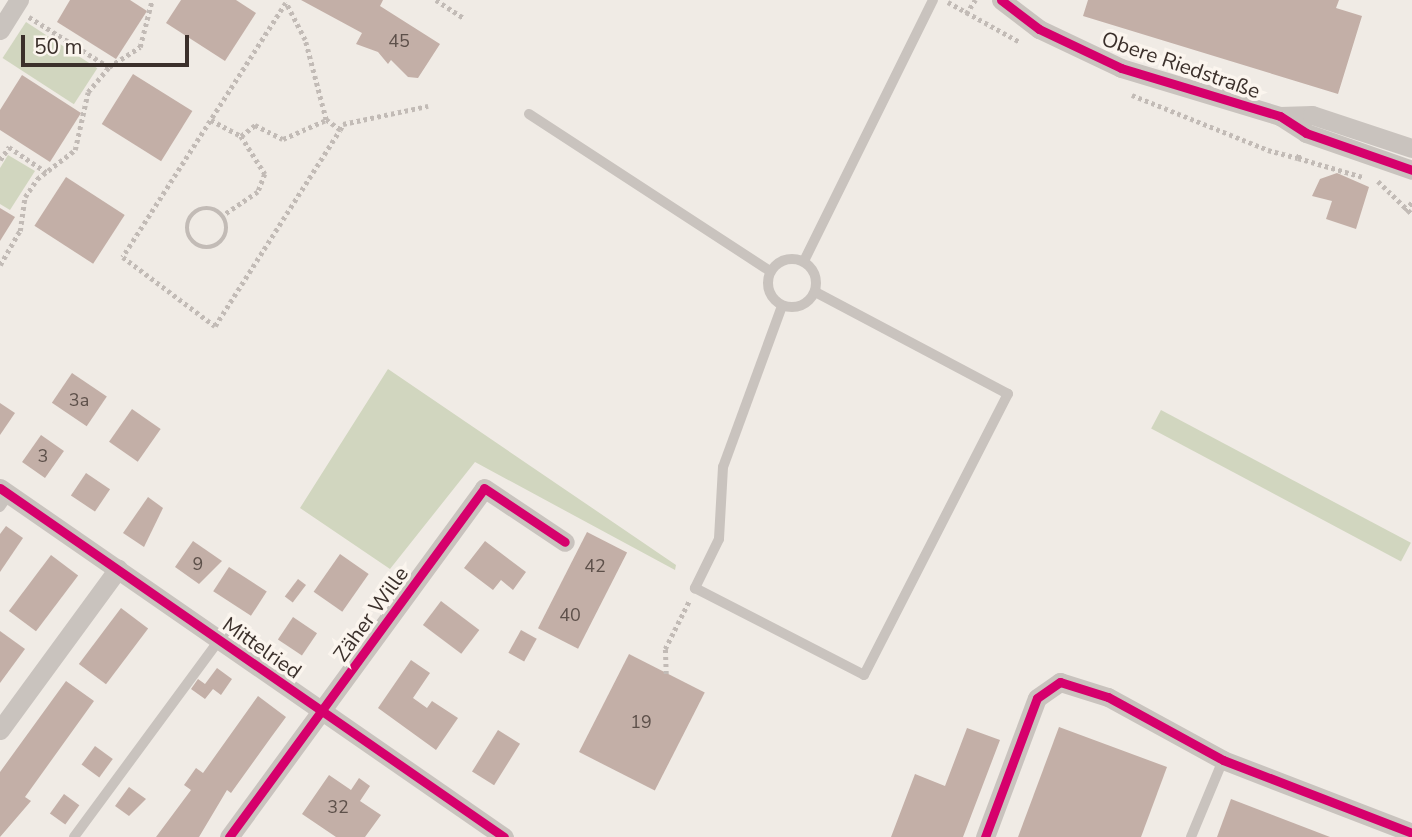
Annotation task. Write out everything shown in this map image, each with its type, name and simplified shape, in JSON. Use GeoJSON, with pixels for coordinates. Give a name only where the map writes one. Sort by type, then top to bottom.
{"type":"FeatureCollection","features":[{"type":"Feature","properties":{"kind":"street","name":"Obere Riedstraße"},"geometry":{"type":"LineString","coordinates":[[1001,0],[1039,29],[1121,68],[1280,116]]}},
{"type":"Feature","properties":{"kind":"street"},"geometry":{"type":"LineString","coordinates":[[0,30],[17,4]]}},
{"type":"Feature","properties":{"kind":"street"},"geometry":{"type":"LineString","coordinates":[[1280,116],[1312,115],[1412,148]]}},
{"type":"Feature","properties":{"kind":"street"},"geometry":{"type":"LineString","coordinates":[[1280,116],[1306,133],[1412,170]]}},
{"type":"Feature","properties":{"kind":"street","name":"Zäher Wille"},"geometry":{"type":"LineString","coordinates":[[229,837],[484,488],[565,542]]}},
{"type":"Feature","properties":{"kind":"street","name":"Mittelried"},"geometry":{"type":"LineString","coordinates":[[3,496],[118,569],[504,837]]}},
{"type":"Feature","properties":{"kind":"street"},"geometry":{"type":"LineString","coordinates":[[0,730],[118,569]]}},
{"type":"Feature","properties":{"kind":"street"},"geometry":{"type":"LineString","coordinates":[[985,837],[1037,698],[1060,682],[1108,697],[1223,760],[1412,833]]}},
{"type":"Feature","properties":{"kind":"lane"},"geometry":{"type":"LineString","coordinates":[[804,261],[933,0]]}},
{"type":"Feature","properties":{"kind":"lane"},"geometry":{"type":"LineString","coordinates":[[529,114],[770,271]]}},
{"type":"Feature","properties":{"kind":"lane"},"geometry":{"type":"LineString","coordinates":[[770,271],[791,258],[804,261],[816,274],[815,292],[807,303],[782,306]]}},
{"type":"Feature","properties":{"kind":"lane"},"geometry":{"type":"LineString","coordinates":[[770,271],[769,291],[782,306]]}},
{"type":"Feature","properties":{"kind":"lane"},"geometry":{"type":"LineString","coordinates":[[782,306],[723,467],[719,539],[695,588],[864,675],[1008,394],[815,292]]}},
{"type":"Feature","properties":{"kind":"lane"},"geometry":{"type":"LineString","coordinates":[[74,837],[219,640]]}},
{"type":"Feature","properties":{"kind":"lane"},"geometry":{"type":"LineString","coordinates":[[1191,837],[1223,760]]}},
{"type":"Feature","properties":{"kind":"path"},"geometry":{"type":"LineString","coordinates":[[0,265],[20,231],[25,197],[46,172],[75,150],[88,92],[109,67],[140,47],[152,0]]}},
{"type":"Feature","properties":{"kind":"path"},"geometry":{"type":"LineString","coordinates":[[436,0],[464,18]]}},
{"type":"Feature","properties":{"kind":"path"},"geometry":{"type":"LineString","coordinates":[[966,14],[975,0]]}},
{"type":"Feature","properties":{"kind":"path"},"geometry":{"type":"LineString","coordinates":[[340,130],[326,120],[305,40],[286,3],[123,257],[215,326],[344,124],[428,106]]}},
{"type":"Feature","properties":{"kind":"path"},"geometry":{"type":"LineString","coordinates":[[17,4],[109,67]]}},
{"type":"Feature","properties":{"kind":"path"},"geometry":{"type":"LineString","coordinates":[[211,120],[242,136],[265,174],[258,192],[224,215]]}},
{"type":"Feature","properties":{"kind":"path"},"geometry":{"type":"LineString","coordinates":[[242,136],[255,125],[283,139],[326,120]]}},
{"type":"Feature","properties":{"kind":"path"},"geometry":{"type":"LineString","coordinates":[[0,160],[9,147],[46,172]]}},
{"type":"Feature","properties":{"kind":"path"},"geometry":{"type":"LineString","coordinates":[[1298,158],[1378,181],[1405,211],[1412,214]]}},
{"type":"Feature","properties":{"kind":"path"},"geometry":{"type":"LineString","coordinates":[[1405,211],[1412,202]]}},
{"type":"Feature","properties":{"kind":"path"},"geometry":{"type":"LineString","coordinates":[[210,207],[224,215],[228,230],[220,244],[205,248],[191,240],[187,225],[194,211],[210,207]]}},
{"type":"Feature","properties":{"kind":"path"},"geometry":{"type":"LineString","coordinates":[[666,674],[665,649],[695,588]]}},
{"type":"Feature","properties":{"kind":"green space"},"geometry":{"type":"Polygon","coordinates":[[[26,22],[97,68],[74,104],[3,58],[26,22]]]}},
{"type":"Feature","properties":{"kind":"green space"},"geometry":{"type":"Polygon","coordinates":[[[8,155],[35,171],[10,210],[0,204],[0,168],[8,155]]]}},
{"type":"Feature","properties":{"kind":"green space"},"geometry":{"type":"Polygon","coordinates":[[[388,369],[676,565],[675,570],[475,462],[390,569],[300,508],[388,369]]]}},
{"type":"Feature","properties":{"kind":"green space"},"geometry":{"type":"Polygon","coordinates":[[[1161,410],[1411,543],[1401,561],[1151,429],[1161,410]]]}},
{"type":"Feature","properties":{"kind":"building"},"geometry":{"type":"Polygon","coordinates":[[[70,0],[130,0],[147,11],[116,59],[57,22],[70,0]]]}},
{"type":"Feature","properties":{"kind":"building"},"geometry":{"type":"Polygon","coordinates":[[[181,0],[236,0],[256,13],[225,61],[166,23],[181,0]]]}},
{"type":"Feature","properties":{"kind":"building"},"geometry":{"type":"Polygon","coordinates":[[[301,0],[383,0],[380,6],[440,44],[418,78],[408,77],[391,60],[388,64],[378,52],[356,44],[362,33],[301,0]]]}},
{"type":"Feature","properties":{"kind":"building"},"geometry":{"type":"Polygon","coordinates":[[[1088,0],[1339,0],[1336,8],[1362,16],[1338,94],[1083,16],[1088,0]]]}},
{"type":"Feature","properties":{"kind":"building"},"geometry":{"type":"Polygon","coordinates":[[[133,74],[192,111],[161,161],[102,124],[133,74]]]}},
{"type":"Feature","properties":{"kind":"building"},"geometry":{"type":"Polygon","coordinates":[[[22,75],[81,113],[50,162],[0,130],[0,110],[22,75]]]}},
{"type":"Feature","properties":{"kind":"building"},"geometry":{"type":"Polygon","coordinates":[[[1337,173],[1369,187],[1356,229],[1326,219],[1332,201],[1312,196],[1320,179],[1337,173]]]}},
{"type":"Feature","properties":{"kind":"building"},"geometry":{"type":"Polygon","coordinates":[[[66,177],[125,215],[93,264],[34,226],[66,177]]]}},
{"type":"Feature","properties":{"kind":"building"},"geometry":{"type":"Polygon","coordinates":[[[0,208],[15,217],[0,241],[0,208]]]}},
{"type":"Feature","properties":{"kind":"building"},"geometry":{"type":"Polygon","coordinates":[[[72,373],[107,396],[87,426],[52,403],[72,373]]]}},
{"type":"Feature","properties":{"kind":"building"},"geometry":{"type":"Polygon","coordinates":[[[0,403],[15,413],[0,435],[0,403]]]}},
{"type":"Feature","properties":{"kind":"building"},"geometry":{"type":"Polygon","coordinates":[[[132,409],[161,429],[138,462],[109,442],[132,409]]]}},
{"type":"Feature","properties":{"kind":"building"},"geometry":{"type":"Polygon","coordinates":[[[41,435],[64,451],[45,478],[22,462],[41,435]]]}},
{"type":"Feature","properties":{"kind":"building"},"geometry":{"type":"Polygon","coordinates":[[[86,473],[110,489],[95,512],[71,495],[86,473]]]}},
{"type":"Feature","properties":{"kind":"building"},"geometry":{"type":"Polygon","coordinates":[[[148,497],[163,508],[144,547],[123,533],[148,497]]]}},
{"type":"Feature","properties":{"kind":"building"},"geometry":{"type":"Polygon","coordinates":[[[6,526],[23,538],[0,572],[0,534],[6,526]]]}},
{"type":"Feature","properties":{"kind":"building"},"geometry":{"type":"Polygon","coordinates":[[[587,532],[627,552],[578,649],[538,628],[587,532]]]}},
{"type":"Feature","properties":{"kind":"building"},"geometry":{"type":"Polygon","coordinates":[[[193,541],[222,561],[199,584],[175,567],[193,541]]]}},
{"type":"Feature","properties":{"kind":"building"},"geometry":{"type":"Polygon","coordinates":[[[485,541],[526,572],[513,590],[501,580],[493,590],[464,568],[485,541]]]}},
{"type":"Feature","properties":{"kind":"building"},"geometry":{"type":"Polygon","coordinates":[[[340,554],[369,574],[342,612],[314,592],[340,554]]]}},
{"type":"Feature","properties":{"kind":"building"},"geometry":{"type":"Polygon","coordinates":[[[51,555],[78,575],[36,631],[9,611],[51,555]]]}},
{"type":"Feature","properties":{"kind":"building"},"geometry":{"type":"Polygon","coordinates":[[[229,567],[267,592],[251,616],[213,591],[229,567]]]}},
{"type":"Feature","properties":{"kind":"building"},"geometry":{"type":"Polygon","coordinates":[[[298,579],[306,585],[293,603],[285,597],[298,579]]]}},
{"type":"Feature","properties":{"kind":"building"},"geometry":{"type":"Polygon","coordinates":[[[441,601],[479,630],[461,654],[423,625],[441,601]]]}},
{"type":"Feature","properties":{"kind":"building"},"geometry":{"type":"Polygon","coordinates":[[[121,608],[148,628],[106,684],[79,664],[121,608]]]}},
{"type":"Feature","properties":{"kind":"building"},"geometry":{"type":"Polygon","coordinates":[[[293,617],[317,633],[302,656],[278,639],[293,617]]]}},
{"type":"Feature","properties":{"kind":"building"},"geometry":{"type":"Polygon","coordinates":[[[521,630],[537,639],[524,661],[508,653],[521,630]]]}},
{"type":"Feature","properties":{"kind":"building"},"geometry":{"type":"Polygon","coordinates":[[[0,631],[25,649],[0,683],[0,631]]]}},
{"type":"Feature","properties":{"kind":"building"},"geometry":{"type":"Polygon","coordinates":[[[629,654],[705,693],[655,791],[579,752],[629,654]]]}},
{"type":"Feature","properties":{"kind":"building"},"geometry":{"type":"Polygon","coordinates":[[[411,660],[430,673],[413,698],[427,708],[432,701],[458,718],[436,750],[378,708],[411,660]]]}},
{"type":"Feature","properties":{"kind":"building"},"geometry":{"type":"Polygon","coordinates":[[[217,668],[232,679],[221,695],[213,689],[205,699],[191,689],[198,679],[205,684],[217,668]]]}},
{"type":"Feature","properties":{"kind":"building"},"geometry":{"type":"Polygon","coordinates":[[[66,681],[94,701],[25,797],[31,801],[0,837],[0,772],[66,681]]]}},
{"type":"Feature","properties":{"kind":"building"},"geometry":{"type":"Polygon","coordinates":[[[258,696],[286,717],[231,793],[227,790],[199,837],[156,837],[191,790],[184,785],[196,768],[203,773],[258,696]]]}},
{"type":"Feature","properties":{"kind":"building"},"geometry":{"type":"Polygon","coordinates":[[[1059,727],[1167,767],[1141,837],[1018,837],[1059,727]]]}},
{"type":"Feature","properties":{"kind":"building"},"geometry":{"type":"Polygon","coordinates":[[[967,728],[1000,740],[963,837],[891,837],[915,774],[945,786],[967,728]]]}},
{"type":"Feature","properties":{"kind":"building"},"geometry":{"type":"Polygon","coordinates":[[[498,730],[520,744],[494,785],[472,772],[498,730]]]}},
{"type":"Feature","properties":{"kind":"building"},"geometry":{"type":"Polygon","coordinates":[[[95,746],[113,759],[99,778],[81,765],[95,746]]]}},
{"type":"Feature","properties":{"kind":"building"},"geometry":{"type":"Polygon","coordinates":[[[329,775],[351,790],[359,778],[370,786],[360,801],[381,815],[365,837],[336,837],[302,814],[329,775]]]}},
{"type":"Feature","properties":{"kind":"building"},"geometry":{"type":"Polygon","coordinates":[[[129,787],[146,799],[129,816],[115,806],[129,787]]]}},
{"type":"Feature","properties":{"kind":"building"},"geometry":{"type":"Polygon","coordinates":[[[64,794],[79,805],[65,825],[50,813],[64,794]]]}},
{"type":"Feature","properties":{"kind":"building"},"geometry":{"type":"Polygon","coordinates":[[[1231,799],[1330,837],[1217,837],[1231,799]]]}},
{"type":"Feature","properties":{"kind":"cycle path"},"geometry":{"type":"LineString","coordinates":[[1001,0],[1039,29],[1121,68],[1280,116],[1306,133],[1412,170]]}},
{"type":"Feature","properties":{"kind":"cycle path"},"geometry":{"type":"LineString","coordinates":[[0,488],[504,837]]}},
{"type":"Feature","properties":{"kind":"cycle path"},"geometry":{"type":"LineString","coordinates":[[229,837],[484,488],[565,542]]}},
{"type":"Feature","properties":{"kind":"cycle path"},"geometry":{"type":"LineString","coordinates":[[985,837],[1037,698],[1060,682],[1108,697],[1223,760],[1412,833]]}}]}
